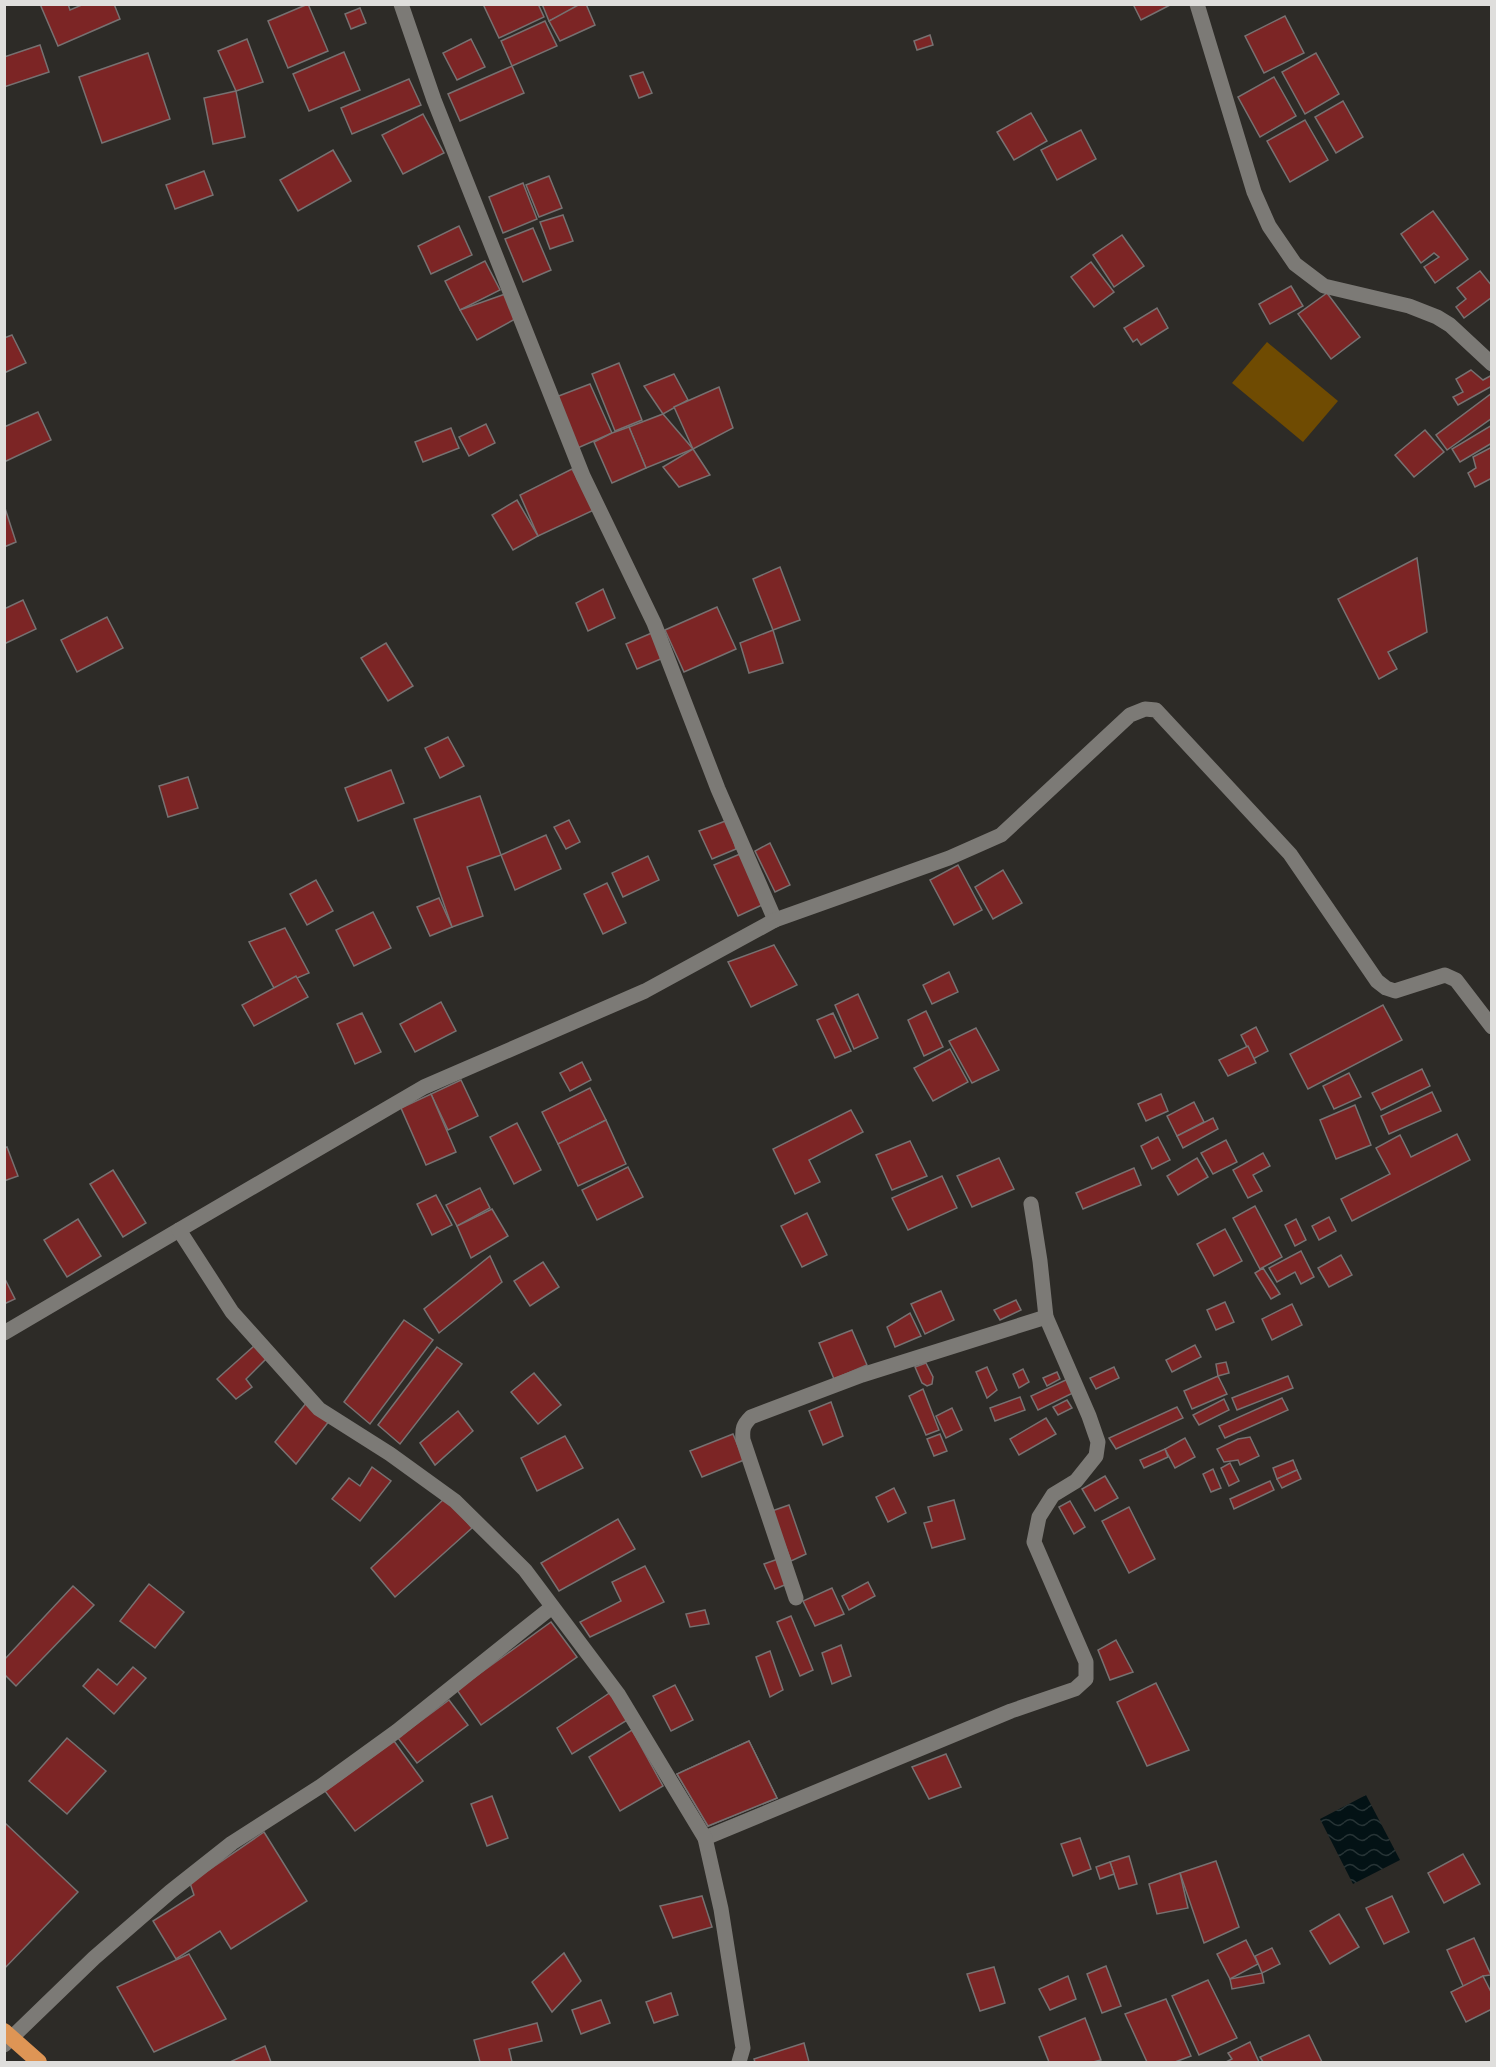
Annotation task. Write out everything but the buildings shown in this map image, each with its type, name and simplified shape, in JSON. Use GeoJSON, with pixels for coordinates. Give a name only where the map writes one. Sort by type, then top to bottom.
{"type":"FeatureCollection","features":[{"type":"Feature","properties":{"kind":"highway"},"geometry":{"type":"LineString","coordinates":[[7,2038],[39,2062]]}},
{"type":"Feature","properties":{"kind":"street"},"geometry":{"type":"LineString","coordinates":[[401,4],[434,100],[583,476],[654,622],[718,789],[775,920]]}},
{"type":"Feature","properties":{"kind":"street"},"geometry":{"type":"LineString","coordinates":[[1197,4],[1254,192],[1269,226],[1295,264],[1324,286],[1409,306],[1437,317],[1450,325],[1491,364]]}},
{"type":"Feature","properties":{"kind":"street"},"geometry":{"type":"LineString","coordinates":[[4,1333],[424,1087],[645,991],[775,920],[949,858],[1001,835],[1130,715],[1145,709],[1156,710],[1290,854],[1377,981],[1395,991],[1445,975],[1456,980],[1491,1027]]}},
{"type":"Feature","properties":{"kind":"street"},"geometry":{"type":"LineString","coordinates":[[705,1838],[1011,1711],[1076,1689],[1086,1679],[1086,1662],[1034,1542],[1039,1517],[1044,1509],[1053,1495],[1076,1481],[1096,1456],[1098,1442],[1046,1317],[1041,1261],[1031,1204]]}},
{"type":"Feature","properties":{"kind":"street"},"geometry":{"type":"LineString","coordinates":[[179,1230],[232,1312],[319,1409],[390,1454],[455,1501],[525,1570],[618,1694],[705,1838],[721,1909],[743,2048],[739,2062]]}},
{"type":"Feature","properties":{"kind":"street"},"geometry":{"type":"LineString","coordinates":[[796,1598],[743,1440],[742,1428],[751,1417],[862,1375],[1046,1317]]}},
{"type":"Feature","properties":{"kind":"street"},"geometry":{"type":"LineString","coordinates":[[7,2038],[170,1892],[232,1843],[321,1786],[397,1731],[552,1607]]}},
{"type":"Feature","properties":{"kind":"shaded area"},"geometry":{"type":"Polygon","coordinates":[[[1267,342],[1338,401],[1303,442],[1232,383],[1267,342]]]}},
{"type":"Feature","properties":{"kind":"water"},"geometry":{"type":"Polygon","coordinates":[[[1366,1795],[1400,1860],[1353,1884],[1320,1819],[1366,1795]]]}}]}
